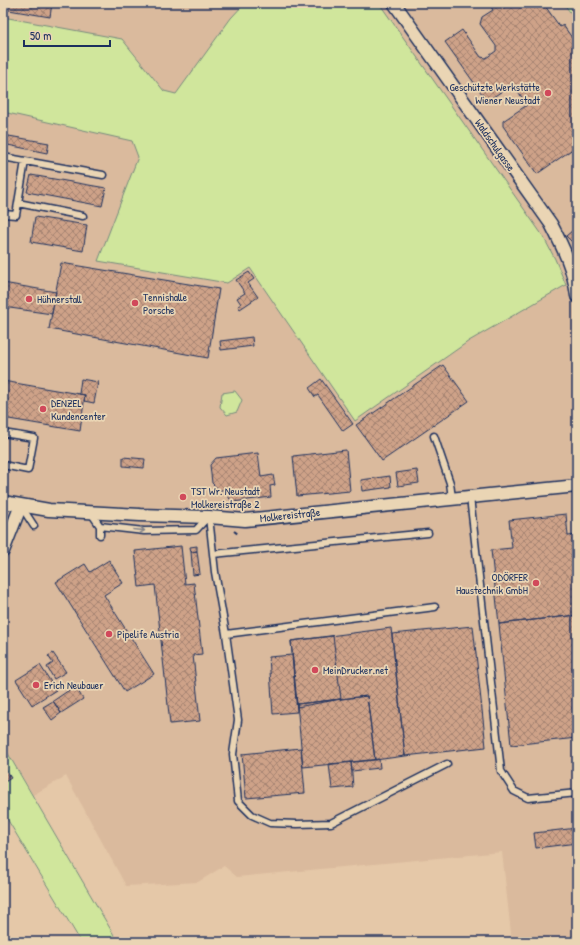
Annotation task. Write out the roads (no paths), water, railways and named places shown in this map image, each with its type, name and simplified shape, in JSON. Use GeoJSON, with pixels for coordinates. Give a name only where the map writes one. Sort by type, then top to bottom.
{"type":"FeatureCollection","features":[{"type":"Feature","properties":{"kind":"street","name":"Waldschulgasse"},"geometry":{"type":"LineString","coordinates":[[394,3],[551,224],[563,247],[575,282],[577,296]]}},
{"type":"Feature","properties":{"kind":"street","name":"Molkereistraße"},"geometry":{"type":"LineString","coordinates":[[3,502],[49,510],[245,520],[577,486]]}},
{"type":"Feature","properties":{"kind":"street"},"geometry":{"type":"LineString","coordinates":[[3,551],[21,505]]}},
{"type":"Feature","properties":{"kind":"lane"},"geometry":{"type":"LineString","coordinates":[[3,157],[103,175]]}},
{"type":"Feature","properties":{"kind":"lane"},"geometry":{"type":"LineString","coordinates":[[3,214],[16,215],[25,161]]}},
{"type":"Feature","properties":{"kind":"lane"},"geometry":{"type":"LineString","coordinates":[[18,203],[83,216]]}},
{"type":"Feature","properties":{"kind":"lane"},"geometry":{"type":"LineString","coordinates":[[3,433],[34,438],[28,470],[3,466]]}},
{"type":"Feature","properties":{"kind":"lane"},"geometry":{"type":"LineString","coordinates":[[434,436],[450,483],[452,498]]}},
{"type":"Feature","properties":{"kind":"lane"},"geometry":{"type":"LineString","coordinates":[[470,497],[501,771],[514,791],[528,798],[577,793]]}},
{"type":"Feature","properties":{"kind":"lane"},"geometry":{"type":"LineString","coordinates":[[21,505],[34,526]]}},
{"type":"Feature","properties":{"kind":"lane"},"geometry":{"type":"LineString","coordinates":[[90,512],[100,526],[100,535]]}},
{"type":"Feature","properties":{"kind":"lane"},"geometry":{"type":"LineString","coordinates":[[100,526],[144,531],[196,530],[208,517]]}},
{"type":"Feature","properties":{"kind":"lane"},"geometry":{"type":"LineString","coordinates":[[208,517],[238,720],[233,754],[238,800],[252,815],[270,823],[331,823],[446,764]]}},
{"type":"Feature","properties":{"kind":"lane"},"geometry":{"type":"LineString","coordinates":[[213,554],[428,533]]}},
{"type":"Feature","properties":{"kind":"lane"},"geometry":{"type":"LineString","coordinates":[[226,634],[435,608]]}},
{"type":"Feature","properties":{"kind":"place","name":"Geschützte Werkstätte Wiener Neustadt"},"geometry":{"type":"Point","coordinates":[548,93]}},
{"type":"Feature","properties":{"kind":"place","name":"Hühnerstall"},"geometry":{"type":"Point","coordinates":[29,299]}},
{"type":"Feature","properties":{"kind":"place","name":"Tennishalle Porsche"},"geometry":{"type":"Point","coordinates":[135,303]}},
{"type":"Feature","properties":{"kind":"place","name":"DENZEL Kundencenter"},"geometry":{"type":"Point","coordinates":[43,409]}},
{"type":"Feature","properties":{"kind":"place","name":"TST Wr. Neustadt Molkereistraße 2"},"geometry":{"type":"Point","coordinates":[183,497]}},
{"type":"Feature","properties":{"kind":"place","name":"ODÖRFER Haustechnik GmbH"},"geometry":{"type":"Point","coordinates":[536,583]}},
{"type":"Feature","properties":{"kind":"place","name":"Pipelife Austria"},"geometry":{"type":"Point","coordinates":[109,634]}},
{"type":"Feature","properties":{"kind":"place","name":"MeinDrucker.net"},"geometry":{"type":"Point","coordinates":[315,670]}},
{"type":"Feature","properties":{"kind":"place","name":"Erich Neubauer"},"geometry":{"type":"Point","coordinates":[36,685]}}]}
